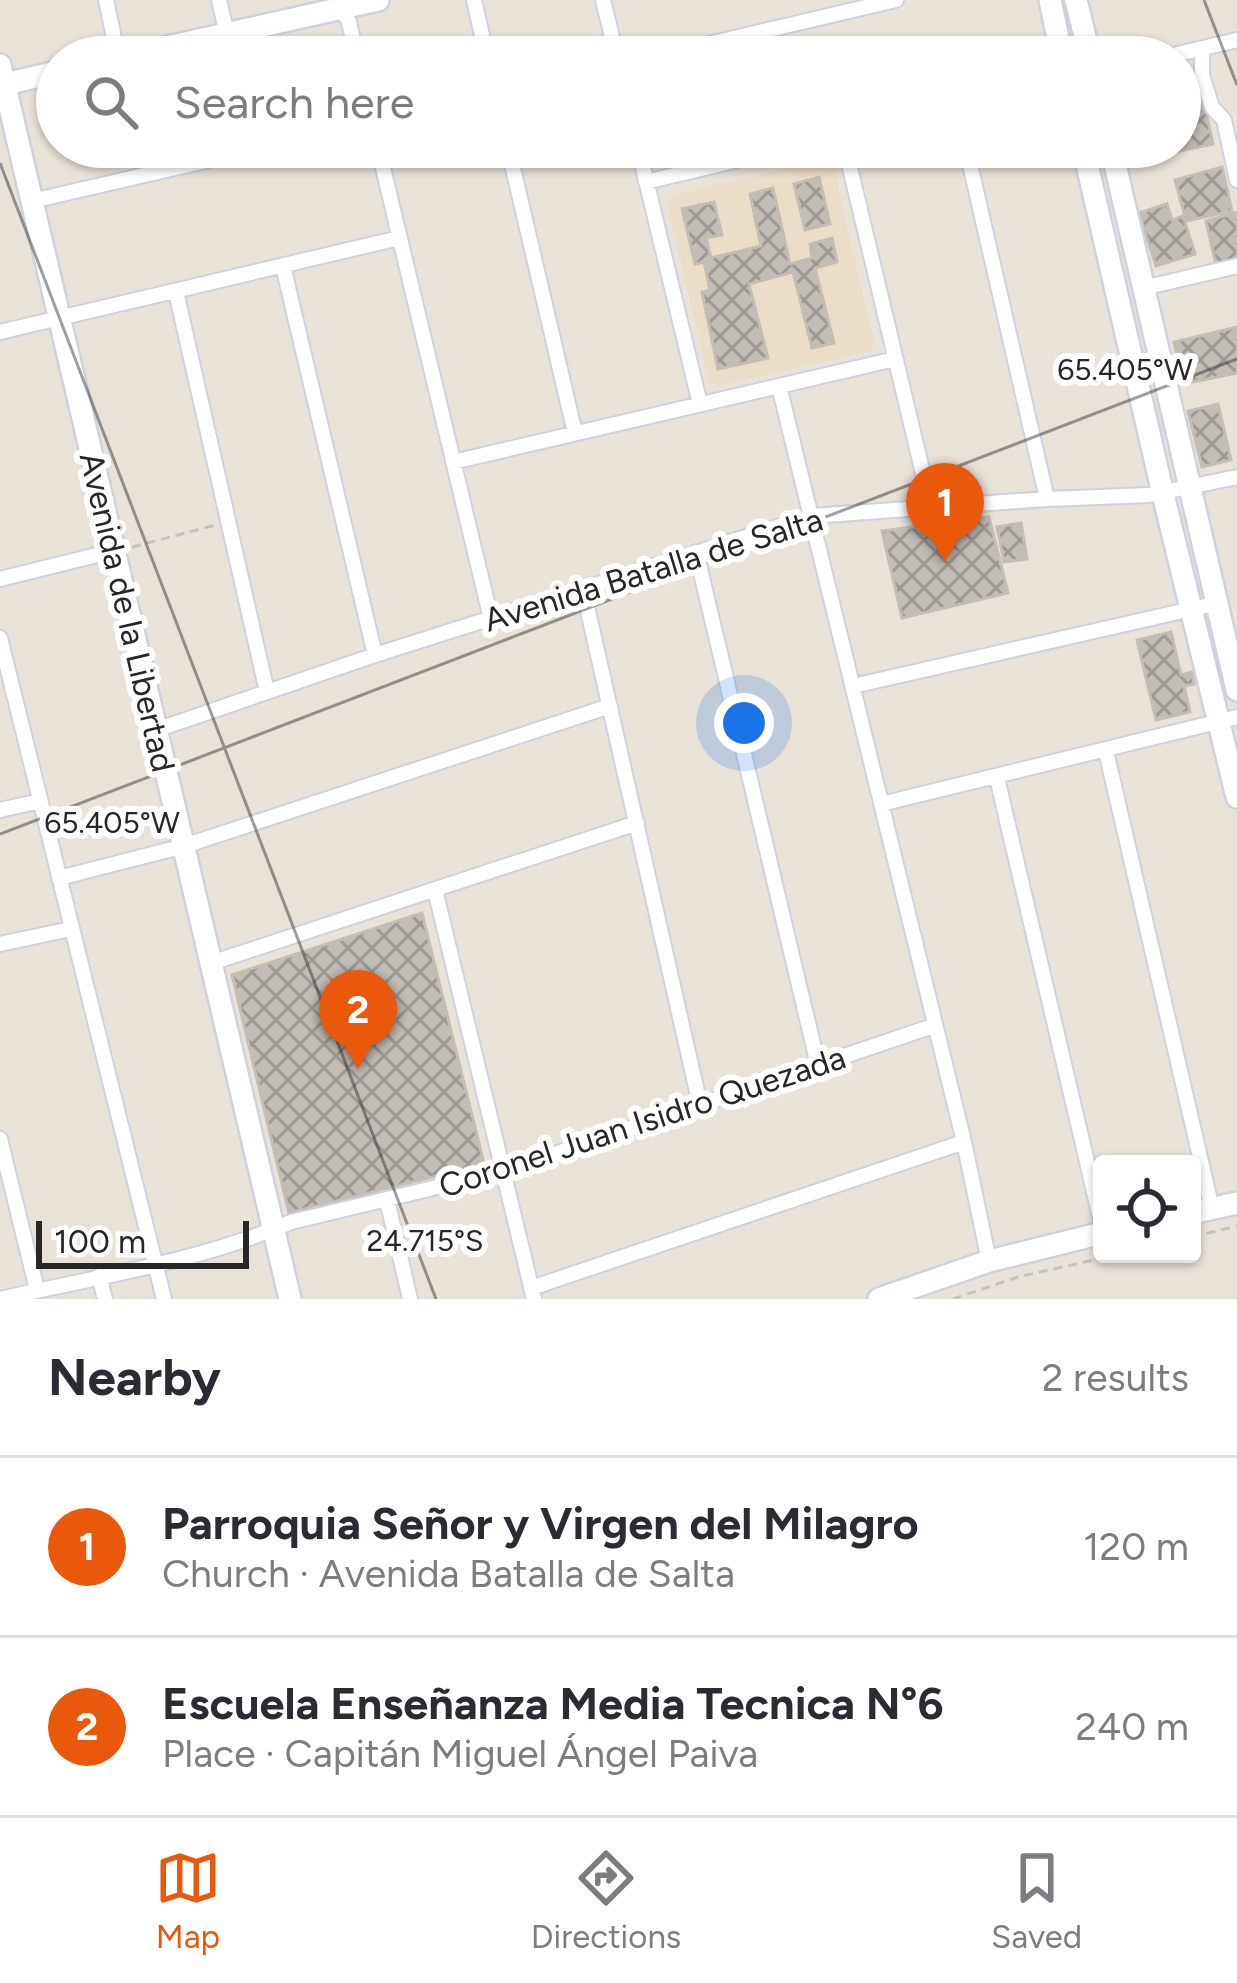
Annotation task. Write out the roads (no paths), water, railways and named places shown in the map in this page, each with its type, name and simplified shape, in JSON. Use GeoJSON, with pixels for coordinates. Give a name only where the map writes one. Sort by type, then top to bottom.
{"type":"FeatureCollection","features":[{"type":"Feature","properties":{"kind":"main road"},"geometry":{"type":"LineString","coordinates":[[218,36],[339,4],[378,0]]}},
{"type":"Feature","properties":{"kind":"main road"},"geometry":{"type":"LineString","coordinates":[[1050,0],[1058,36]]}},
{"type":"Feature","properties":{"kind":"main road"},"geometry":{"type":"LineString","coordinates":[[1076,0],[1085,36]]}},
{"type":"Feature","properties":{"kind":"main road"},"geometry":{"type":"LineString","coordinates":[[2,79],[36,75]]}},
{"type":"Feature","properties":{"kind":"main road","name":"Avenida de la Libertad"},"geometry":{"type":"LineString","coordinates":[[2,79],[290,1299]]}},
{"type":"Feature","properties":{"kind":"main road"},"geometry":{"type":"LineString","coordinates":[[1088,168],[1162,494],[1192,610],[1228,719],[1237,797]]}},
{"type":"Feature","properties":{"kind":"main road"},"geometry":{"type":"LineString","coordinates":[[1116,168],[1237,690]]}},
{"type":"Feature","properties":{"kind":"main road"},"geometry":{"type":"LineString","coordinates":[[1202,1211],[1237,1202]]}},
{"type":"Feature","properties":{"kind":"main road"},"geometry":{"type":"LineString","coordinates":[[880,1299],[1093,1232]]}},
{"type":"Feature","properties":{"kind":"street"},"geometry":{"type":"LineString","coordinates":[[106,0],[115,36]]}},
{"type":"Feature","properties":{"kind":"street"},"geometry":{"type":"LineString","coordinates":[[219,0],[227,34]]}},
{"type":"Feature","properties":{"kind":"street"},"geometry":{"type":"LineString","coordinates":[[474,0],[482,36]]}},
{"type":"Feature","properties":{"kind":"street"},"geometry":{"type":"LineString","coordinates":[[603,0],[612,36]]}},
{"type":"Feature","properties":{"kind":"street"},"geometry":{"type":"LineString","coordinates":[[743,36],[896,0]]}},
{"type":"Feature","properties":{"kind":"street"},"geometry":{"type":"LineString","coordinates":[[339,4],[352,36]]}},
{"type":"Feature","properties":{"kind":"street"},"geometry":{"type":"LineString","coordinates":[[1237,40],[1202,49],[1202,75],[1212,106],[1224,120],[1237,180]]}},
{"type":"Feature","properties":{"kind":"street"},"geometry":{"type":"LineString","coordinates":[[32,201],[175,168]]}},
{"type":"Feature","properties":{"kind":"street"},"geometry":{"type":"LineString","coordinates":[[383,168],[490,619]]}},
{"type":"Feature","properties":{"kind":"street"},"geometry":{"type":"LineString","coordinates":[[513,168],[575,433]]}},
{"type":"Feature","properties":{"kind":"street"},"geometry":{"type":"LineString","coordinates":[[643,168],[700,404]]}},
{"type":"Feature","properties":{"kind":"street"},"geometry":{"type":"LineString","coordinates":[[646,182],[704,168]]}},
{"type":"Feature","properties":{"kind":"street"},"geometry":{"type":"LineString","coordinates":[[850,168],[932,507]]}},
{"type":"Feature","properties":{"kind":"street"},"geometry":{"type":"LineString","coordinates":[[971,168],[1047,500]]}},
{"type":"Feature","properties":{"kind":"street"},"geometry":{"type":"LineString","coordinates":[[0,332],[399,238]]}},
{"type":"Feature","properties":{"kind":"street"},"geometry":{"type":"LineString","coordinates":[[284,266],[375,655]]}},
{"type":"Feature","properties":{"kind":"street"},"geometry":{"type":"LineString","coordinates":[[1144,288],[1237,266]]}},
{"type":"Feature","properties":{"kind":"street"},"geometry":{"type":"LineString","coordinates":[[176,292],[267,692]]}},
{"type":"Feature","properties":{"kind":"street"},"geometry":{"type":"LineString","coordinates":[[453,463],[896,359]]}},
{"type":"Feature","properties":{"kind":"street"},"geometry":{"type":"LineString","coordinates":[[779,386],[989,1261]]}},
{"type":"Feature","properties":{"kind":"street","name":"Avenida Batalla de Salta"},"geometry":{"type":"LineString","coordinates":[[156,730],[812,516],[1162,494],[1237,477]]}},
{"type":"Feature","properties":{"kind":"street"},"geometry":{"type":"LineString","coordinates":[[0,579],[113,551]]}},
{"type":"Feature","properties":{"kind":"street"},"geometry":{"type":"LineString","coordinates":[[696,552],[818,1066]]}},
{"type":"Feature","properties":{"kind":"street"},"geometry":{"type":"LineString","coordinates":[[584,589],[700,1105]]}},
{"type":"Feature","properties":{"kind":"street"},"geometry":{"type":"LineString","coordinates":[[853,686],[1218,604]]}},
{"type":"Feature","properties":{"kind":"street"},"geometry":{"type":"LineString","coordinates":[[0,638],[164,1299]]}},
{"type":"Feature","properties":{"kind":"street"},"geometry":{"type":"LineString","coordinates":[[59,878],[184,846],[610,706]]}},
{"type":"Feature","properties":{"kind":"street"},"geometry":{"type":"LineString","coordinates":[[881,804],[1228,719]]}},
{"type":"Feature","properties":{"kind":"street"},"geometry":{"type":"LineString","coordinates":[[1106,751],[1202,1211]]}},
{"type":"Feature","properties":{"kind":"street"},"geometry":{"type":"LineString","coordinates":[[997,778],[1093,1190]]}},
{"type":"Feature","properties":{"kind":"street"},"geometry":{"type":"LineString","coordinates":[[0,810],[40,801]]}},
{"type":"Feature","properties":{"kind":"street"},"geometry":{"type":"LineString","coordinates":[[211,963],[637,823]]}},
{"type":"Feature","properties":{"kind":"street"},"geometry":{"type":"LineString","coordinates":[[435,890],[533,1293],[964,1142]]}},
{"type":"Feature","properties":{"kind":"street"},"geometry":{"type":"LineString","coordinates":[[0,944],[71,928]]}},
{"type":"Feature","properties":{"kind":"street","name":"Coronel Juan Isidro Quezada"},"geometry":{"type":"LineString","coordinates":[[2,1299],[504,1171],[933,1025]]}},
{"type":"Feature","properties":{"kind":"street"},"geometry":{"type":"LineString","coordinates":[[0,1139],[37,1290]]}},
{"type":"Feature","properties":{"kind":"street"},"geometry":{"type":"LineString","coordinates":[[387,1199],[410,1299]]}},
{"type":"Feature","properties":{"kind":"street"},"geometry":{"type":"LineString","coordinates":[[99,1276],[105,1299]]}},
{"type":"Feature","properties":{"kind":"place","name":"Parroquia Señor y Virgen del Milagro"},"geometry":{"type":"Point","coordinates":[945,562]}},
{"type":"Feature","properties":{"kind":"place","name":"Escuela Enseñanza Media Tecnica N°6"},"geometry":{"type":"Point","coordinates":[358,1069]}}]}
